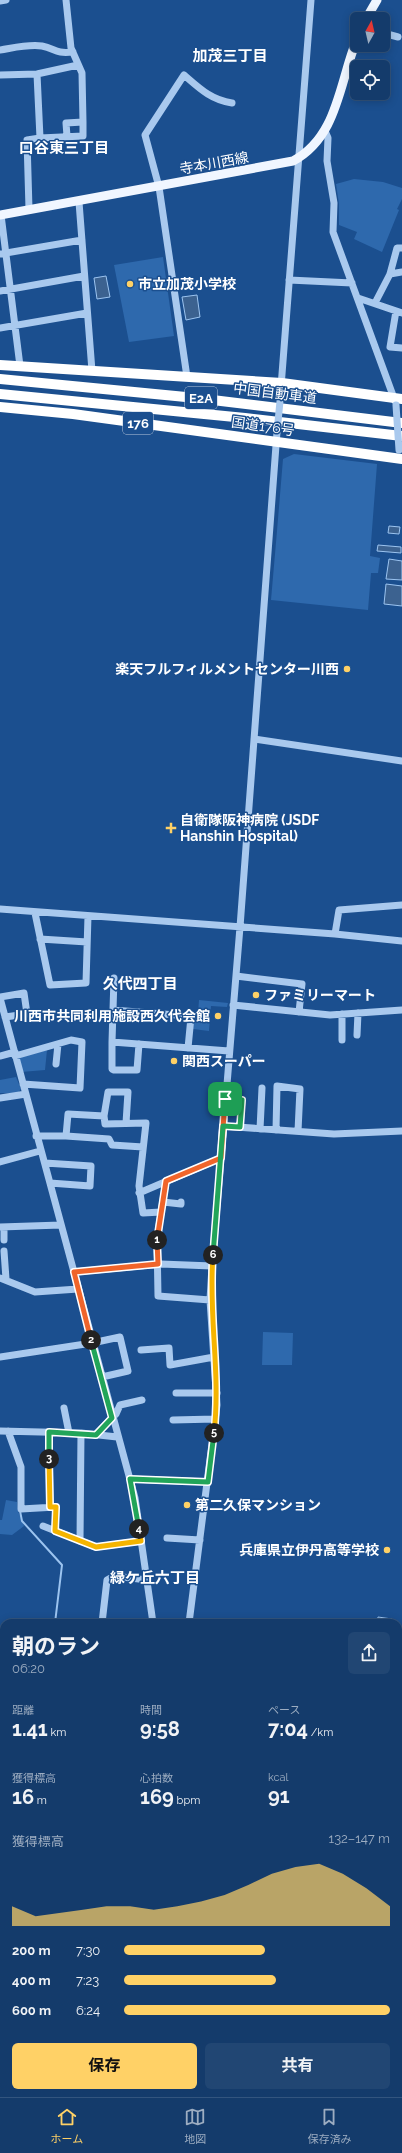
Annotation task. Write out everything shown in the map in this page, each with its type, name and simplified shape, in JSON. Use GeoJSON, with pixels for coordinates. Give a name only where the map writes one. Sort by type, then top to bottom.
{"type":"FeatureCollection","features":[{"type":"Feature","properties":{"kind":"highway"},"geometry":{"type":"LineString","coordinates":[[0,365],[187,377],[398,400]]}},
{"type":"Feature","properties":{"kind":"highway","name":"中国自動車道"},"geometry":{"type":"LineString","coordinates":[[0,379],[210,399],[402,423]]}},
{"type":"Feature","properties":{"kind":"highway","name":"中国自動車道"},"geometry":{"type":"LineString","coordinates":[[0,394],[245,418],[402,436]]}},
{"type":"Feature","properties":{"kind":"highway","name":"国道176号"},"geometry":{"type":"LineString","coordinates":[[0,407],[277,437],[400,457]]}},
{"type":"Feature","properties":{"kind":"main road"},"geometry":{"type":"LineString","coordinates":[[370,12],[377,0]]}},
{"type":"Feature","properties":{"kind":"main road","name":"寺本川西線"},"geometry":{"type":"LineString","coordinates":[[1,215],[287,164],[312,149],[325,131],[352,52]]}},
{"type":"Feature","properties":{"kind":"street"},"geometry":{"type":"LineString","coordinates":[[0,1],[6,0]]}},
{"type":"Feature","properties":{"kind":"street"},"geometry":{"type":"LineString","coordinates":[[29,209],[28,140],[83,136],[82,73],[72,52],[66,0]]}},
{"type":"Feature","properties":{"kind":"street"},"geometry":{"type":"LineString","coordinates":[[190,1619],[208,1482],[217,1393],[210,1300],[212,1266],[240,927],[311,0]]}},
{"type":"Feature","properties":{"kind":"street"},"geometry":{"type":"LineString","coordinates":[[390,35],[398,37]]}},
{"type":"Feature","properties":{"kind":"street"},"geometry":{"type":"LineString","coordinates":[[0,50],[43,46],[60,53],[72,52]]}},
{"type":"Feature","properties":{"kind":"street"},"geometry":{"type":"LineString","coordinates":[[0,75],[37,74],[78,65]]}},
{"type":"Feature","properties":{"kind":"street"},"geometry":{"type":"LineString","coordinates":[[37,74],[40,138]]}},
{"type":"Feature","properties":{"kind":"street"},"geometry":{"type":"LineString","coordinates":[[187,377],[159,187],[145,136],[184,75],[207,95],[218,100],[232,103]]}},
{"type":"Feature","properties":{"kind":"street"},"geometry":{"type":"LineString","coordinates":[[67,136],[66,123],[83,122]]}},
{"type":"Feature","properties":{"kind":"street"},"geometry":{"type":"LineString","coordinates":[[325,131],[328,138],[327,161],[334,203],[333,232],[398,400],[400,457]]}},
{"type":"Feature","properties":{"kind":"street"},"geometry":{"type":"LineString","coordinates":[[79,202],[92,371]]}},
{"type":"Feature","properties":{"kind":"street"},"geometry":{"type":"LineString","coordinates":[[1,215],[3,253],[10,289],[20,366]]}},
{"type":"Feature","properties":{"kind":"street"},"geometry":{"type":"LineString","coordinates":[[3,253],[82,240]]}},
{"type":"Feature","properties":{"kind":"street"},"geometry":{"type":"LineString","coordinates":[[375,303],[390,274],[397,248],[402,248]]}},
{"type":"Feature","properties":{"kind":"street"},"geometry":{"type":"LineString","coordinates":[[390,274],[402,272]]}},
{"type":"Feature","properties":{"kind":"street"},"geometry":{"type":"LineString","coordinates":[[0,291],[84,276]]}},
{"type":"Feature","properties":{"kind":"street"},"geometry":{"type":"LineString","coordinates":[[289,280],[352,283]]}},
{"type":"Feature","properties":{"kind":"street"},"geometry":{"type":"LineString","coordinates":[[358,298],[399,312],[390,346],[402,348]]}},
{"type":"Feature","properties":{"kind":"street"},"geometry":{"type":"LineString","coordinates":[[0,328],[87,313]]}},
{"type":"Feature","properties":{"kind":"street"},"geometry":{"type":"LineString","coordinates":[[254,739],[402,761]]}},
{"type":"Feature","properties":{"kind":"street"},"geometry":{"type":"LineString","coordinates":[[335,934],[339,910],[402,905]]}},
{"type":"Feature","properties":{"kind":"street"},"geometry":{"type":"LineString","coordinates":[[0,909],[335,934],[402,941]]}},
{"type":"Feature","properties":{"kind":"street"},"geometry":{"type":"LineString","coordinates":[[35,912],[50,985],[86,983],[88,916]]}},
{"type":"Feature","properties":{"kind":"street"},"geometry":{"type":"LineString","coordinates":[[40,939],[87,942]]}},
{"type":"Feature","properties":{"kind":"street"},"geometry":{"type":"LineString","coordinates":[[236,976],[302,984],[299,1012]]}},
{"type":"Feature","properties":{"kind":"street"},"geometry":{"type":"LineString","coordinates":[[114,978],[112,1069],[137,1070],[139,1044]]}},
{"type":"Feature","properties":{"kind":"street"},"geometry":{"type":"LineString","coordinates":[[5,1017],[27,1014],[24,993],[0,997],[5,1017],[26,1094],[36,1136],[45,1163],[117,1437],[135,1498],[152,1619]]}},
{"type":"Feature","properties":{"kind":"street"},"geometry":{"type":"LineString","coordinates":[[233,1004],[330,1015],[402,1010]]}},
{"type":"Feature","properties":{"kind":"street"},"geometry":{"type":"LineString","coordinates":[[113,1010],[191,1017],[188,1048]]}},
{"type":"Feature","properties":{"kind":"street"},"geometry":{"type":"LineString","coordinates":[[357,1035],[358,1013]]}},
{"type":"Feature","properties":{"kind":"street"},"geometry":{"type":"LineString","coordinates":[[342,1014],[342,1040]]}},
{"type":"Feature","properties":{"kind":"street"},"geometry":{"type":"LineString","coordinates":[[0,1056],[15,1054],[70,1040],[82,1042],[80,1088],[23,1084]]}},
{"type":"Feature","properties":{"kind":"street"},"geometry":{"type":"LineString","coordinates":[[112,1042],[229,1051]]}},
{"type":"Feature","properties":{"kind":"street"},"geometry":{"type":"LineString","coordinates":[[56,1064],[58,1044]]}},
{"type":"Feature","properties":{"kind":"street"},"geometry":{"type":"LineString","coordinates":[[276,1130],[277,1086],[300,1089],[298,1131]]}},
{"type":"Feature","properties":{"kind":"street"},"geometry":{"type":"LineString","coordinates":[[260,1130],[262,1088]]}},
{"type":"Feature","properties":{"kind":"street"},"geometry":{"type":"LineString","coordinates":[[126,1123],[128,1092],[108,1092],[104,1116],[106,1124],[146,1123],[139,1193],[143,1212],[161,1212]]}},
{"type":"Feature","properties":{"kind":"street"},"geometry":{"type":"LineString","coordinates":[[0,1098],[26,1094]]}},
{"type":"Feature","properties":{"kind":"street"},"geometry":{"type":"LineString","coordinates":[[225,1099],[242,1100],[240,1127]]}},
{"type":"Feature","properties":{"kind":"street"},"geometry":{"type":"LineString","coordinates":[[66,1136],[68,1114],[104,1116]]}},
{"type":"Feature","properties":{"kind":"street"},"geometry":{"type":"LineString","coordinates":[[223,1126],[260,1130],[350,1134],[402,1131]]}},
{"type":"Feature","properties":{"kind":"street"},"geometry":{"type":"LineString","coordinates":[[36,1136],[66,1136],[110,1139],[112,1145],[143,1147]]}},
{"type":"Feature","properties":{"kind":"street"},"geometry":{"type":"LineString","coordinates":[[0,1162],[40,1151]]}},
{"type":"Feature","properties":{"kind":"street"},"geometry":{"type":"LineString","coordinates":[[139,1193],[221,1158]]}},
{"type":"Feature","properties":{"kind":"street"},"geometry":{"type":"LineString","coordinates":[[45,1163],[91,1166],[90,1186],[50,1183]]}},
{"type":"Feature","properties":{"kind":"street"},"geometry":{"type":"LineString","coordinates":[[166,1181],[157,1239],[158,1296],[210,1300]]}},
{"type":"Feature","properties":{"kind":"street"},"geometry":{"type":"LineString","coordinates":[[163,1202],[181,1204]]}},
{"type":"Feature","properties":{"kind":"street"},"geometry":{"type":"LineString","coordinates":[[4,1240],[2,1227],[61,1225]]}},
{"type":"Feature","properties":{"kind":"street"},"geometry":{"type":"LineString","coordinates":[[4,1251],[3,1279],[35,1292],[78,1289]]}},
{"type":"Feature","properties":{"kind":"street"},"geometry":{"type":"LineString","coordinates":[[74,1272],[158,1264],[212,1266]]}},
{"type":"Feature","properties":{"kind":"street"},"geometry":{"type":"LineString","coordinates":[[0,1357],[92,1343],[120,1337],[128,1371],[102,1377]]}},
{"type":"Feature","properties":{"kind":"street"},"geometry":{"type":"LineString","coordinates":[[141,1350],[169,1348],[170,1365],[214,1357]]}},
{"type":"Feature","properties":{"kind":"street"},"geometry":{"type":"LineString","coordinates":[[176,1393],[217,1393]]}},
{"type":"Feature","properties":{"kind":"street"},"geometry":{"type":"LineString","coordinates":[[96,1435],[112,1418],[120,1405],[142,1400]]}},
{"type":"Feature","properties":{"kind":"street"},"geometry":{"type":"LineString","coordinates":[[64,1408],[69,1433]]}},
{"type":"Feature","properties":{"kind":"street"},"geometry":{"type":"LineString","coordinates":[[173,1420],[215,1419]]}},
{"type":"Feature","properties":{"kind":"street"},"geometry":{"type":"LineString","coordinates":[[0,1431],[81,1433],[117,1437]]}},
{"type":"Feature","properties":{"kind":"street"},"geometry":{"type":"LineString","coordinates":[[8,1431],[21,1467],[21,1509],[56,1507],[55,1531]]}},
{"type":"Feature","properties":{"kind":"street"},"geometry":{"type":"LineString","coordinates":[[49,1432],[50,1507]]}},
{"type":"Feature","properties":{"kind":"street"},"geometry":{"type":"LineString","coordinates":[[80,1541],[81,1433]]}},
{"type":"Feature","properties":{"kind":"street"},"geometry":{"type":"LineString","coordinates":[[130,1479],[208,1482]]}},
{"type":"Feature","properties":{"kind":"street"},"geometry":{"type":"LineString","coordinates":[[43,1526],[96,1547],[141,1541]]}},
{"type":"Feature","properties":{"kind":"street"},"geometry":{"type":"LineString","coordinates":[[167,1538],[200,1540]]}},
{"type":"Feature","properties":{"kind":"street"},"geometry":{"type":"LineString","coordinates":[[102,1619],[107,1580],[114,1576],[147,1580]]}},
{"type":"Feature","properties":{"kind":"shaded area"},"geometry":{"type":"Polygon","coordinates":[[[354,179],[383,182],[402,188],[402,199],[397,209],[399,210],[382,252],[354,239],[357,232],[339,225],[339,204],[336,184],[354,179]]]}},
{"type":"Feature","properties":{"kind":"shaded area"},"geometry":{"type":"Polygon","coordinates":[[[163,257],[174,336],[129,342],[114,265],[163,257]]]}},
{"type":"Feature","properties":{"kind":"shaded area"},"geometry":{"type":"Polygon","coordinates":[[[106,276],[110,297],[97,299],[94,278],[106,276]]]}},
{"type":"Feature","properties":{"kind":"shaded area"},"geometry":{"type":"Polygon","coordinates":[[[197,295],[200,317],[186,320],[182,297],[197,295]]]}},
{"type":"Feature","properties":{"kind":"shaded area"},"geometry":{"type":"Polygon","coordinates":[[[294,454],[377,464],[370,556],[380,558],[378,573],[371,573],[368,610],[271,600],[283,459],[294,454]]]}},
{"type":"Feature","properties":{"kind":"shaded area"},"geometry":{"type":"Polygon","coordinates":[[[389,526],[400,527],[399,534],[388,533],[389,526]]]}},
{"type":"Feature","properties":{"kind":"shaded area"},"geometry":{"type":"Polygon","coordinates":[[[378,545],[401,547],[401,553],[377,551],[378,545]]]}},
{"type":"Feature","properties":{"kind":"shaded area"},"geometry":{"type":"Polygon","coordinates":[[[389,559],[402,561],[402,580],[386,579],[389,559]]]}},
{"type":"Feature","properties":{"kind":"shaded area"},"geometry":{"type":"Polygon","coordinates":[[[386,584],[402,586],[402,606],[384,604],[386,584]]]}},
{"type":"Feature","properties":{"kind":"shaded area"},"geometry":{"type":"Polygon","coordinates":[[[199,1000],[228,1003],[227,1007],[211,1006],[209,1031],[193,1029],[194,1014],[198,1014],[199,1000]]]}},
{"type":"Feature","properties":{"kind":"shaded area"},"geometry":{"type":"Polygon","coordinates":[[[47,1050],[45,1070],[21,1072],[18,1058],[47,1050]]]}},
{"type":"Feature","properties":{"kind":"shaded area"},"geometry":{"type":"Polygon","coordinates":[[[16,1077],[21,1089],[18,1093],[0,1093],[0,1080],[16,1077]]]}},
{"type":"Feature","properties":{"kind":"shaded area"},"geometry":{"type":"Polygon","coordinates":[[[263,1332],[293,1333],[292,1365],[262,1365],[263,1332]]]}},
{"type":"Feature","properties":{"kind":"shaded area"},"geometry":{"type":"Polygon","coordinates":[[[6,1500],[17,1502],[18,1511],[24,1526],[12,1535],[0,1534],[0,1520],[2,1520],[6,1500]]]}},
{"type":"Feature","properties":{"kind":"shaded area"},"geometry":{"type":"Polygon","coordinates":[[[378,1617],[392,1619],[378,1619],[378,1617]]]}},
{"type":"Feature","properties":{"kind":"waterway"},"geometry":{"type":"LineString","coordinates":[[20,1511],[22,1521],[62,1565],[55,1619]]}},
{"type":"Feature","properties":{"kind":"place","name":"市立加茂小学校"},"geometry":{"type":"Point","coordinates":[130,284]}},
{"type":"Feature","properties":{"kind":"place","name":"楽天フルフィルメントセンター川西"},"geometry":{"type":"Point","coordinates":[347,669]}},
{"type":"Feature","properties":{"kind":"place","name":"自衛隊阪神病院 (JSDF Hanshin Hospital)"},"geometry":{"type":"Point","coordinates":[171,828]}},
{"type":"Feature","properties":{"kind":"place","name":"ファミリーマート"},"geometry":{"type":"Point","coordinates":[256,995]}},
{"type":"Feature","properties":{"kind":"place","name":"川西市共同利用施設西久代会館"},"geometry":{"type":"Point","coordinates":[218,1016]}},
{"type":"Feature","properties":{"kind":"place","name":"関西スーパー"},"geometry":{"type":"Point","coordinates":[174,1061]}},
{"type":"Feature","properties":{"kind":"place","name":"第二久保マンション"},"geometry":{"type":"Point","coordinates":[187,1505]}},
{"type":"Feature","properties":{"kind":"place","name":"兵庫県立伊丹高等学校"},"geometry":{"type":"Point","coordinates":[387,1550]}},
{"type":"Feature","properties":{"kind":"district","name":"加茂三丁目"},"geometry":{"type":"Point","coordinates":[230,56]}},
{"type":"Feature","properties":{"kind":"district","name":"口谷東三丁目"},"geometry":{"type":"Point","coordinates":[64,148]}},
{"type":"Feature","properties":{"kind":"district","name":"久代四丁目"},"geometry":{"type":"Point","coordinates":[140,984]}},
{"type":"Feature","properties":{"kind":"district","name":"緑ケ丘六丁目"},"geometry":{"type":"Point","coordinates":[155,1578]}},
{"type":"Feature","properties":{"kind":"route"},"geometry":{"type":"LineString","coordinates":[[225,1099],[223,1126],[221,1158],[166,1181],[157,1239],[158,1264],[74,1272],[112,1418],[96,1435],[49,1432],[50,1507],[56,1507],[55,1531],[91,1546],[96,1547],[141,1541],[135,1498],[130,1479],[208,1482],[217,1405],[210,1300],[217,1191],[221,1158],[223,1126],[240,1127],[242,1100],[225,1099]]}}]}
